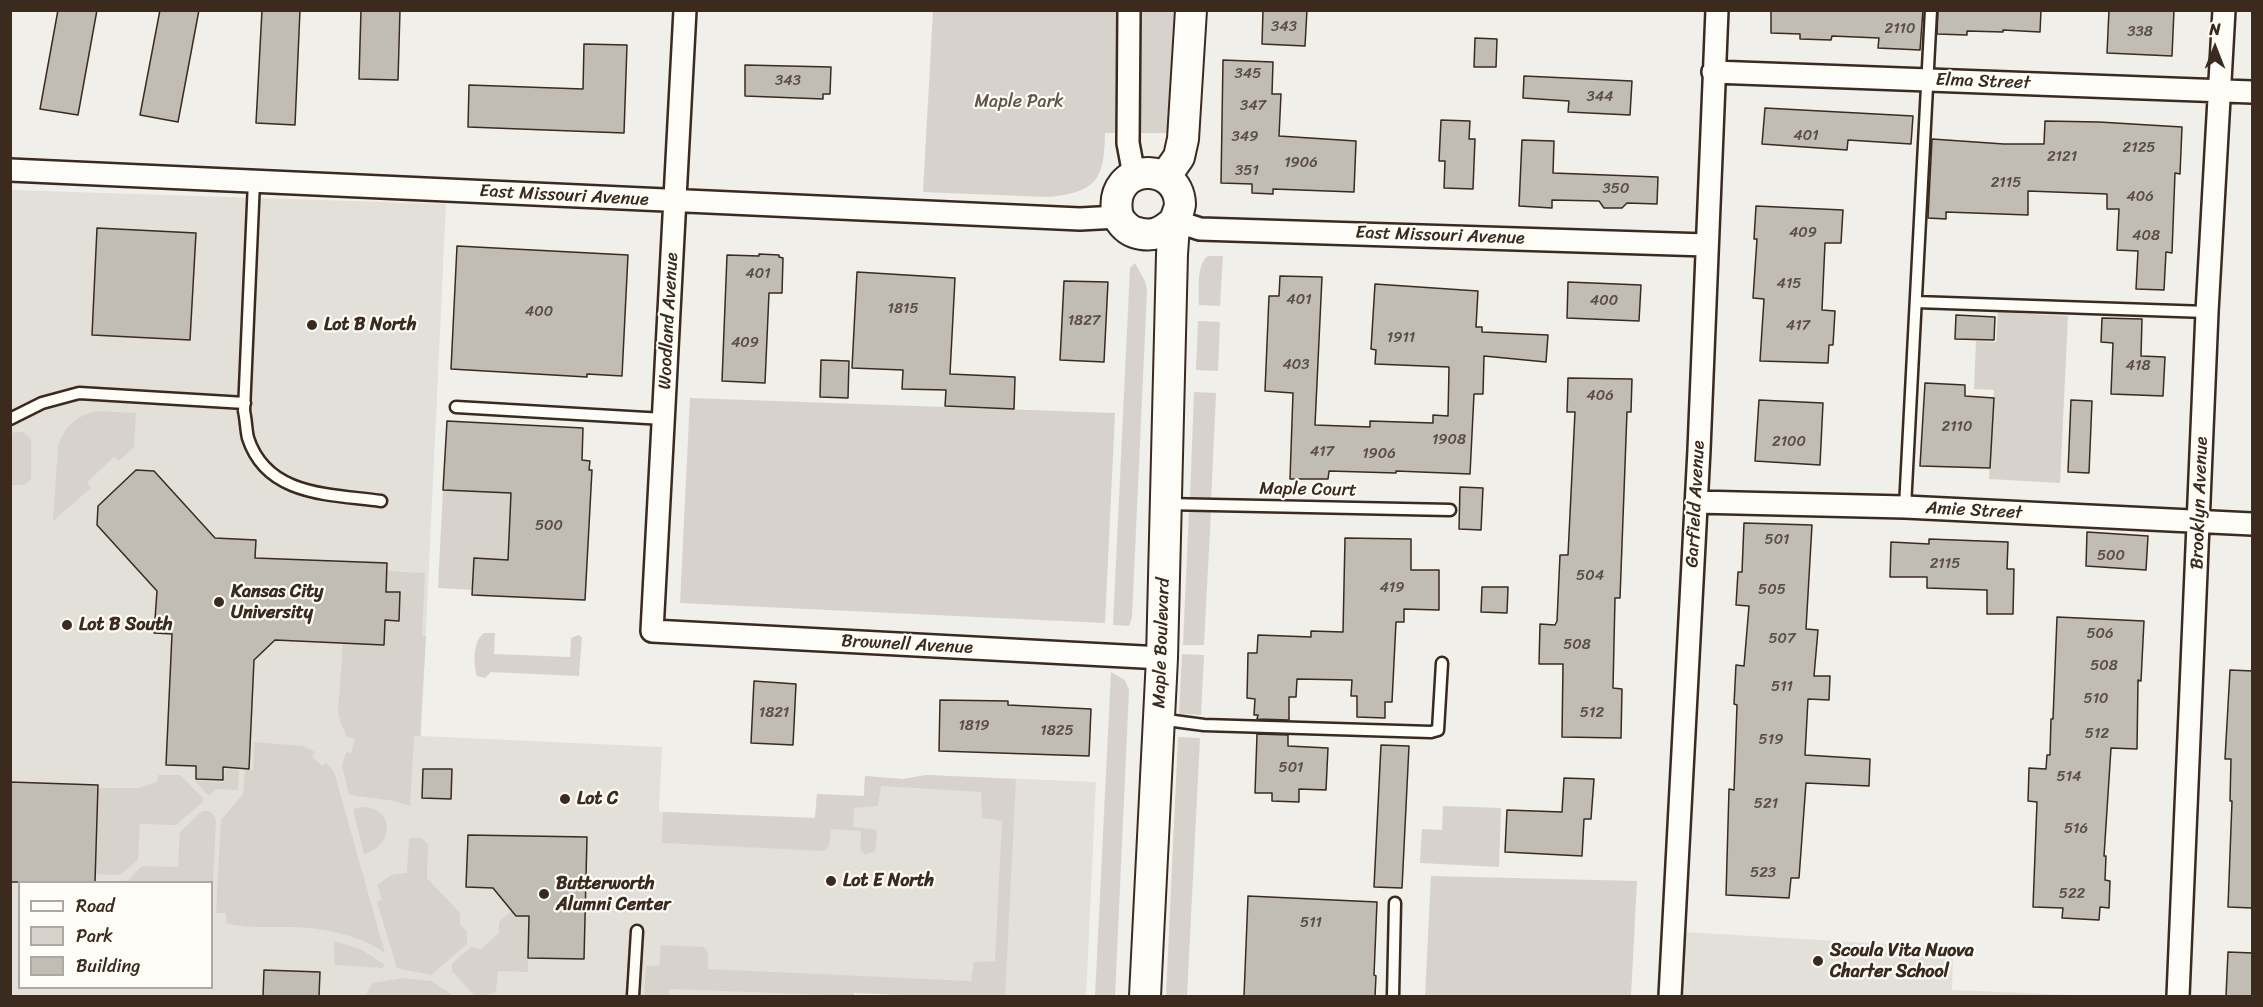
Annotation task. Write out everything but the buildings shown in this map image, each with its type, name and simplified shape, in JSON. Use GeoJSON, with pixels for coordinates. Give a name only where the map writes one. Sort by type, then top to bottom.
{"type":"FeatureCollection","features":[{"type":"Feature","properties":{"kind":"street","name":"Woodland Avenue"},"geometry":{"type":"LineString","coordinates":[[652,632],[685,10]]}},
{"type":"Feature","properties":{"kind":"street"},"geometry":{"type":"LineString","coordinates":[[1129,10],[1128,143],[1134,175]]}},
{"type":"Feature","properties":{"kind":"street"},"geometry":{"type":"LineString","coordinates":[[1118,217],[1116,200],[1122,185],[1134,175],[1150,172],[1165,177],[1179,157],[1183,139],[1191,10]]}},
{"type":"Feature","properties":{"kind":"street","name":"Garfield Avenue"},"geometry":{"type":"LineString","coordinates":[[1670,996],[1696,501],[1717,10]]}},
{"type":"Feature","properties":{"kind":"street","name":"Brooklyn Avenue"},"geometry":{"type":"LineString","coordinates":[[2178,996],[2207,312],[2224,10]]}},
{"type":"Feature","properties":{"kind":"street","name":"Elma Street"},"geometry":{"type":"LineString","coordinates":[[1713,72],[2253,92]]}},
{"type":"Feature","properties":{"kind":"street","name":"East Missouri Avenue"},"geometry":{"type":"LineString","coordinates":[[10,170],[1080,219],[1118,217]]}},
{"type":"Feature","properties":{"kind":"street","name":"Maple Boulevard"},"geometry":{"type":"LineString","coordinates":[[1145,996],[1162,658],[1171,289],[1175,221],[1180,204],[1176,188],[1165,177]]}},
{"type":"Feature","properties":{"kind":"street","name":"Maple Boulevard"},"geometry":{"type":"LineString","coordinates":[[1118,217],[1129,230],[1145,236],[1171,289]]}},
{"type":"Feature","properties":{"kind":"street","name":"East Missouri Avenue"},"geometry":{"type":"LineString","coordinates":[[1175,221],[1200,229],[1706,245]]}},
{"type":"Feature","properties":{"kind":"street"},"geometry":{"type":"LineString","coordinates":[[1145,236],[1162,232],[1175,221]]}},
{"type":"Feature","properties":{"kind":"street","name":"Amie Street"},"geometry":{"type":"LineString","coordinates":[[1696,501],[1905,507],[2253,524]]}},
{"type":"Feature","properties":{"kind":"street","name":"Brownell Avenue"},"geometry":{"type":"LineString","coordinates":[[652,632],[1162,658]]}},
{"type":"Feature","properties":{"kind":"lane"},"geometry":{"type":"LineString","coordinates":[[1905,507],[1931,10]]}},
{"type":"Feature","properties":{"kind":"lane"},"geometry":{"type":"LineString","coordinates":[[254,181],[245,403],[248,438],[258,460],[284,483],[304,490],[381,501]]}},
{"type":"Feature","properties":{"kind":"lane"},"geometry":{"type":"LineString","coordinates":[[1916,302],[2207,312]]}},
{"type":"Feature","properties":{"kind":"lane"},"geometry":{"type":"LineString","coordinates":[[10,419],[42,403],[79,393],[245,403]]}},
{"type":"Feature","properties":{"kind":"lane"},"geometry":{"type":"LineString","coordinates":[[456,407],[664,419]]}},
{"type":"Feature","properties":{"kind":"lane","name":"Maple Court"},"geometry":{"type":"LineString","coordinates":[[1166,504],[1450,510]]}},
{"type":"Feature","properties":{"kind":"lane"},"geometry":{"type":"LineString","coordinates":[[1159,719],[1204,725],[1431,732],[1438,730],[1442,663]]}},
{"type":"Feature","properties":{"kind":"lane"},"geometry":{"type":"LineString","coordinates":[[1393,996],[1395,903]]}},
{"type":"Feature","properties":{"kind":"lane"},"geometry":{"type":"LineString","coordinates":[[633,996],[637,931]]}},
{"type":"Feature","properties":{"kind":"shaded area","name":"Kansas City University"},"geometry":{"type":"Polygon","coordinates":[[[11,190],[446,204],[421,736],[662,747],[659,811],[663,812],[815,818],[817,794],[864,796],[865,776],[903,779],[926,775],[1096,782],[1086,996],[929,996],[854,993],[854,996],[11,996],[11,190]]]}},
{"type":"Feature","properties":{"kind":"shaded area","name":"Scoula Vita Nuova Charter School"},"geometry":{"type":"Polygon","coordinates":[[[1685,932],[1953,948],[1952,990],[2096,996],[1682,996],[1685,932]]]}},
{"type":"Feature","properties":{"kind":"green space","name":"Maple Park"},"geometry":{"type":"Polygon","coordinates":[[[933,11],[1174,11],[1167,133],[1105,133],[1103,162],[1099,173],[1094,181],[1077,192],[1048,197],[923,192],[933,11]]]}},
{"type":"Feature","properties":{"kind":"green space"},"geometry":{"type":"Polygon","coordinates":[[[1208,256],[1223,256],[1220,306],[1199,305],[1200,272],[1208,256]]]}},
{"type":"Feature","properties":{"kind":"green space"},"geometry":{"type":"Polygon","coordinates":[[[1135,263],[1145,281],[1147,290],[1132,617],[1129,626],[1113,625],[1130,268],[1135,263]]]}},
{"type":"Feature","properties":{"kind":"green space"},"geometry":{"type":"Polygon","coordinates":[[[1998,312],[2068,316],[2060,483],[1989,479],[1994,390],[1974,389],[1976,341],[1996,342],[1998,312]]]}},
{"type":"Feature","properties":{"kind":"green space"},"geometry":{"type":"Polygon","coordinates":[[[1198,321],[1220,322],[1218,371],[1196,370],[1198,321]]]}},
{"type":"Feature","properties":{"kind":"green space"},"geometry":{"type":"Polygon","coordinates":[[[1194,392],[1216,393],[1211,500],[1190,499],[1194,392]]]}},
{"type":"Feature","properties":{"kind":"green space"},"geometry":{"type":"Polygon","coordinates":[[[690,398],[1115,413],[1105,623],[680,603],[690,398]]]}},
{"type":"Feature","properties":{"kind":"green space"},"geometry":{"type":"Polygon","coordinates":[[[98,411],[136,413],[134,447],[119,461],[114,457],[87,482],[91,488],[53,521],[58,447],[64,433],[72,423],[84,415],[98,411]]]}},
{"type":"Feature","properties":{"kind":"green space"},"geometry":{"type":"Polygon","coordinates":[[[23,432],[31,439],[31,479],[24,485],[11,485],[11,434],[23,432]]]}},
{"type":"Feature","properties":{"kind":"green space"},"geometry":{"type":"Polygon","coordinates":[[[443,490],[511,493],[508,560],[474,558],[472,590],[438,588],[443,490]]]}},
{"type":"Feature","properties":{"kind":"green space"},"geometry":{"type":"Polygon","coordinates":[[[1189,509],[1211,511],[1204,645],[1183,645],[1189,509]]]}},
{"type":"Feature","properties":{"kind":"green space"},"geometry":{"type":"Polygon","coordinates":[[[387,571],[425,573],[422,636],[426,636],[420,736],[414,736],[410,806],[394,801],[349,795],[342,766],[346,752],[351,753],[355,739],[347,737],[338,711],[343,643],[384,644],[385,620],[399,620],[400,593],[386,592],[387,571]]]}},
{"type":"Feature","properties":{"kind":"green space"},"geometry":{"type":"Polygon","coordinates":[[[484,633],[495,633],[494,654],[570,657],[571,638],[578,635],[582,637],[579,676],[491,672],[485,678],[477,676],[475,653],[480,636],[484,633]]]}},
{"type":"Feature","properties":{"kind":"green space"},"geometry":{"type":"Polygon","coordinates":[[[1182,654],[1204,655],[1201,715],[1179,714],[1182,654]]]}},
{"type":"Feature","properties":{"kind":"green space"},"geometry":{"type":"Polygon","coordinates":[[[1111,672],[1125,680],[1129,690],[1115,996],[1095,996],[1111,672]]]}},
{"type":"Feature","properties":{"kind":"green space"},"geometry":{"type":"Polygon","coordinates":[[[1178,737],[1200,738],[1187,996],[1166,996],[1178,737]]]}},
{"type":"Feature","properties":{"kind":"green space"},"geometry":{"type":"Polygon","coordinates":[[[254,742],[303,746],[315,752],[312,756],[322,766],[326,763],[334,772],[385,953],[361,940],[335,932],[295,927],[240,926],[226,923],[226,913],[216,913],[221,820],[243,794],[245,770],[253,770],[254,742]]]}},
{"type":"Feature","properties":{"kind":"green space"},"geometry":{"type":"Polygon","coordinates":[[[225,769],[239,770],[238,790],[216,789],[209,796],[195,781],[224,782],[225,769]]]}},
{"type":"Feature","properties":{"kind":"green space"},"geometry":{"type":"Polygon","coordinates":[[[158,775],[180,775],[203,798],[203,802],[176,825],[140,824],[138,860],[120,875],[95,874],[98,788],[138,788],[157,782],[158,775]]]}},
{"type":"Feature","properties":{"kind":"green space"},"geometry":{"type":"Polygon","coordinates":[[[926,775],[1016,779],[1005,996],[854,993],[854,996],[669,989],[669,996],[644,996],[646,966],[659,966],[661,945],[704,947],[708,953],[708,969],[971,981],[974,962],[995,961],[1002,821],[982,818],[981,792],[881,786],[878,806],[854,808],[853,827],[875,829],[877,834],[875,851],[865,855],[860,848],[861,831],[831,829],[829,846],[824,851],[662,843],[663,812],[815,818],[817,794],[864,796],[865,776],[903,779],[926,775]]]}},
{"type":"Feature","properties":{"kind":"green space"},"geometry":{"type":"Polygon","coordinates":[[[1443,806],[1501,808],[1499,867],[1420,863],[1422,829],[1442,830],[1443,806]]]}},
{"type":"Feature","properties":{"kind":"green space"},"geometry":{"type":"Polygon","coordinates":[[[362,807],[381,813],[387,828],[386,836],[381,843],[374,850],[364,854],[353,809],[362,807]]]}},
{"type":"Feature","properties":{"kind":"green space"},"geometry":{"type":"Polygon","coordinates":[[[202,811],[212,813],[216,822],[213,881],[127,881],[142,866],[178,867],[180,832],[202,811]]]}},
{"type":"Feature","properties":{"kind":"green space"},"geometry":{"type":"Polygon","coordinates":[[[409,838],[422,838],[428,845],[427,878],[460,913],[460,924],[467,932],[467,944],[431,975],[397,968],[377,902],[382,899],[377,885],[391,875],[407,873],[409,838]]]}},
{"type":"Feature","properties":{"kind":"green space"},"geometry":{"type":"Polygon","coordinates":[[[1431,876],[1637,881],[1631,996],[1425,996],[1431,876]]]}},
{"type":"Feature","properties":{"kind":"green space"},"geometry":{"type":"Polygon","coordinates":[[[513,912],[517,916],[529,916],[528,972],[498,971],[496,992],[475,996],[452,971],[452,964],[471,947],[481,949],[499,933],[499,922],[513,912]]]}},
{"type":"Feature","properties":{"kind":"green space"},"geometry":{"type":"Polygon","coordinates":[[[334,941],[360,949],[384,964],[383,968],[335,965],[334,941]]]}},
{"type":"Feature","properties":{"kind":"green space"},"geometry":{"type":"Polygon","coordinates":[[[403,978],[431,981],[454,996],[366,996],[372,983],[403,978]]]}},
{"type":"Feature","properties":{"kind":"place","name":"Lot B North"},"geometry":{"type":"Point","coordinates":[312,325]}},
{"type":"Feature","properties":{"kind":"place","name":"Kansas City University"},"geometry":{"type":"Point","coordinates":[219,602]}},
{"type":"Feature","properties":{"kind":"place","name":"Lot B South"},"geometry":{"type":"Point","coordinates":[67,625]}},
{"type":"Feature","properties":{"kind":"place","name":"Lot C"},"geometry":{"type":"Point","coordinates":[565,799]}},
{"type":"Feature","properties":{"kind":"place","name":"Lot E North"},"geometry":{"type":"Point","coordinates":[831,881]}},
{"type":"Feature","properties":{"kind":"place","name":"Butterworth Alumni Center"},"geometry":{"type":"Point","coordinates":[544,894]}},
{"type":"Feature","properties":{"kind":"place","name":"Scoula Vita Nuova Charter School"},"geometry":{"type":"Point","coordinates":[1818,961]}}]}
